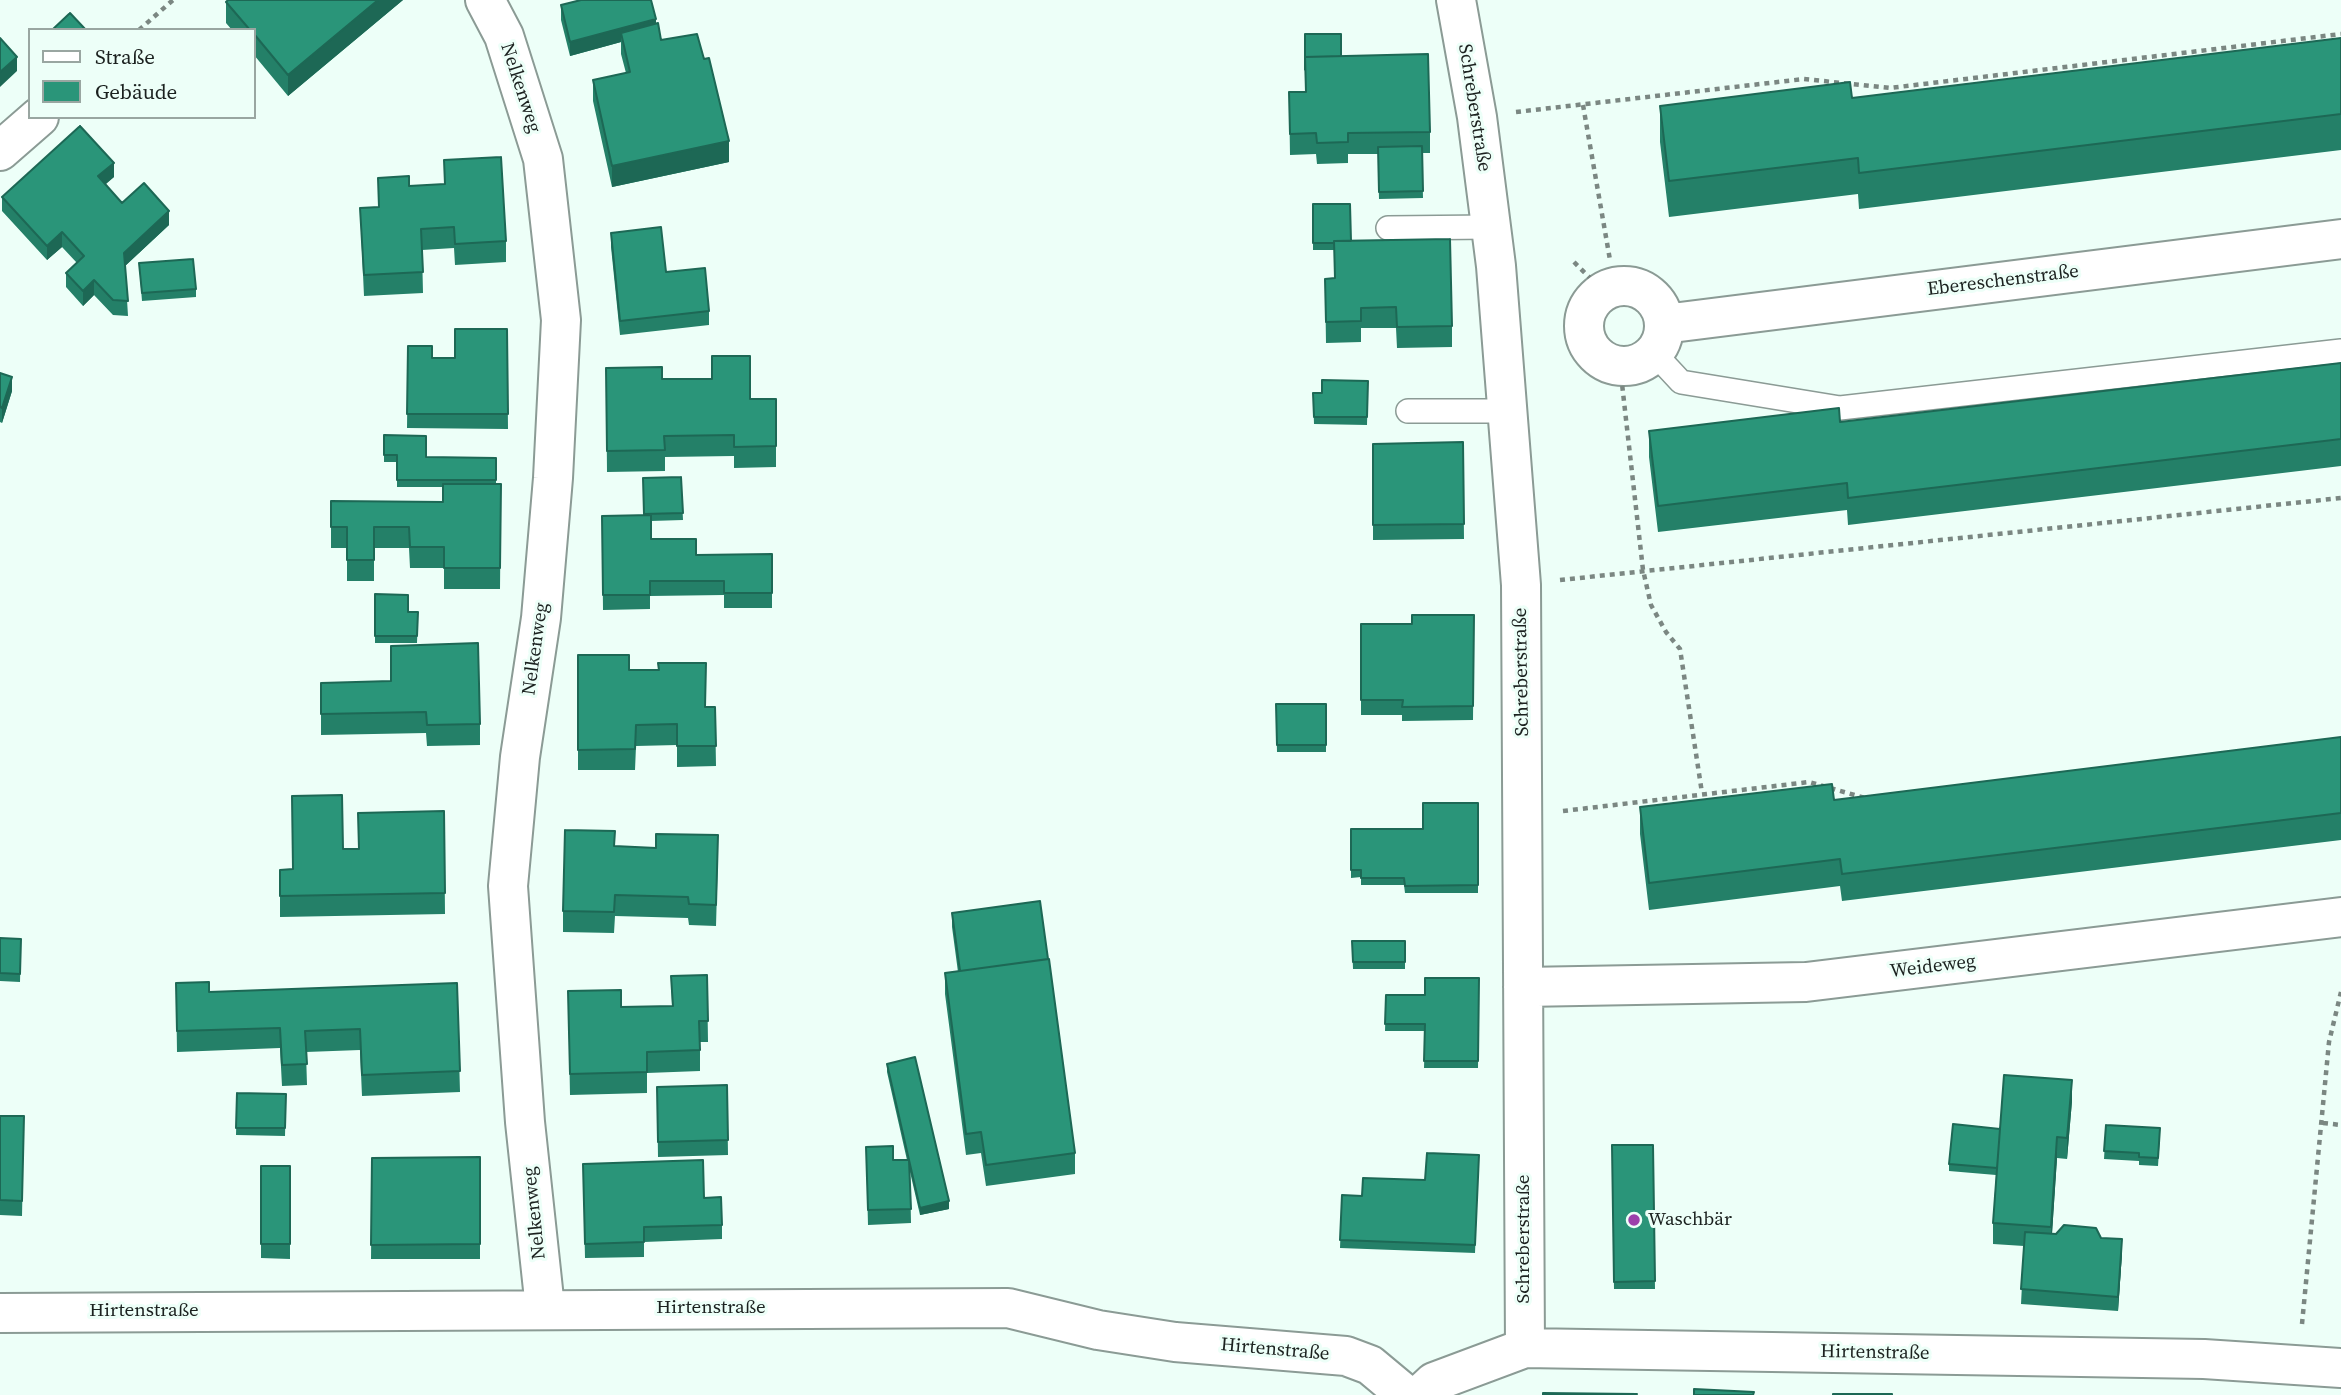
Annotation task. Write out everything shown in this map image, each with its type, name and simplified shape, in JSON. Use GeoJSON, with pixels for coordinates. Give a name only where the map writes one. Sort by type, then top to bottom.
{"type":"FeatureCollection","features":[{"type":"Feature","properties":{"kind":"street","name":"Nelkenweg"},"geometry":{"type":"LineString","coordinates":[[485,0],[504,36],[543,159],[561,320],[553,478],[541,618],[520,757],[508,886],[525,1122],[545,1308]]}},
{"type":"Feature","properties":{"kind":"street","name":"Schreberstraße"},"geometry":{"type":"LineString","coordinates":[[1456,0],[1477,117],[1491,227],[1521,585],[1525,1348]]}},
{"type":"Feature","properties":{"kind":"street"},"geometry":{"type":"LineString","coordinates":[[0,151],[37,119]]}},
{"type":"Feature","properties":{"kind":"street","name":"Ebereschenstraße"},"geometry":{"type":"LineString","coordinates":[[1646,348],[2341,239]]}},
{"type":"Feature","properties":{"kind":"street"},"geometry":{"type":"LineString","coordinates":[[1606,276],[1648,293],[1657,302],[1646,348],[1598,356],[1585,335],[1587,310],[1606,276]]}},
{"type":"Feature","properties":{"kind":"street","name":"Weideweg"},"geometry":{"type":"LineString","coordinates":[[1523,987],[1806,982],[2341,917]]}},
{"type":"Feature","properties":{"kind":"street","name":"Hirtenstraße"},"geometry":{"type":"LineString","coordinates":[[0,1312],[1008,1308],[1098,1330],[1175,1342],[1346,1356],[1370,1365],[1406,1395]]}},
{"type":"Feature","properties":{"kind":"street","name":"Hirtenstraße"},"geometry":{"type":"LineString","coordinates":[[1420,1395],[1434,1382],[1525,1348],[2298,1364],[2341,1368]]}},
{"type":"Feature","properties":{"kind":"lane"},"geometry":{"type":"LineString","coordinates":[[1388,228],[1491,227]]}},
{"type":"Feature","properties":{"kind":"lane"},"geometry":{"type":"LineString","coordinates":[[1646,348],[1681,382],[1840,408],[2341,351]]}},
{"type":"Feature","properties":{"kind":"lane"},"geometry":{"type":"LineString","coordinates":[[1408,411],[1507,411]]}},
{"type":"Feature","properties":{"kind":"path"},"geometry":{"type":"LineString","coordinates":[[141,28],[173,0]]}},
{"type":"Feature","properties":{"kind":"path"},"geometry":{"type":"LineString","coordinates":[[1511,113],[1804,79],[1890,88],[2341,34]]}},
{"type":"Feature","properties":{"kind":"path"},"geometry":{"type":"LineString","coordinates":[[1583,105],[1606,276]]}},
{"type":"Feature","properties":{"kind":"path"},"geometry":{"type":"LineString","coordinates":[[1574,262],[1606,276]]}},
{"type":"Feature","properties":{"kind":"path"},"geometry":{"type":"LineString","coordinates":[[1646,348],[1643,570],[1651,605],[1666,632],[1680,649],[1702,793]]}},
{"type":"Feature","properties":{"kind":"path"},"geometry":{"type":"LineString","coordinates":[[1556,580],[2341,498]]}},
{"type":"Feature","properties":{"kind":"path"},"geometry":{"type":"LineString","coordinates":[[1524,816],[1809,782],[1821,783],[1874,800]]}},
{"type":"Feature","properties":{"kind":"path"},"geometry":{"type":"LineString","coordinates":[[2298,1364],[2329,1042],[2341,992]]}},
{"type":"Feature","properties":{"kind":"path"},"geometry":{"type":"LineString","coordinates":[[2323,1123],[2341,1125]]}},
{"type":"Feature","properties":{"kind":"building"},"geometry":{"type":"Polygon","coordinates":[[[378,0],[288,75],[256,36],[256,28],[248,28],[226,2],[378,0]]]}},
{"type":"Feature","properties":{"kind":"building"},"geometry":{"type":"Polygon","coordinates":[[[581,0],[651,0],[656,19],[570,42],[561,5],[581,0]]]}},
{"type":"Feature","properties":{"kind":"building"},"geometry":{"type":"Polygon","coordinates":[[[70,13],[84,28],[54,28],[70,13]]]}},
{"type":"Feature","properties":{"kind":"building"},"geometry":{"type":"Polygon","coordinates":[[[658,23],[661,40],[697,34],[704,59],[709,58],[729,141],[612,166],[593,80],[630,72],[621,33],[658,23]]]}},
{"type":"Feature","properties":{"kind":"building"},"geometry":{"type":"Polygon","coordinates":[[[1305,34],[1341,34],[1341,56],[1305,57],[1305,34]]]}},
{"type":"Feature","properties":{"kind":"building"},"geometry":{"type":"Polygon","coordinates":[[[0,38],[17,57],[0,72],[0,38]]]}},
{"type":"Feature","properties":{"kind":"building"},"geometry":{"type":"Polygon","coordinates":[[[2341,38],[2341,114],[1859,173],[1858,158],[1669,181],[1660,106],[1850,82],[1852,98],[2341,38]]]}},
{"type":"Feature","properties":{"kind":"building"},"geometry":{"type":"Polygon","coordinates":[[[1428,54],[1430,132],[1348,133],[1348,142],[1317,143],[1316,133],[1290,134],[1289,92],[1306,92],[1305,57],[1428,54]]]}},
{"type":"Feature","properties":{"kind":"building"},"geometry":{"type":"Polygon","coordinates":[[[80,126],[114,163],[98,176],[122,203],[144,183],[169,211],[124,253],[128,301],[113,300],[94,280],[83,291],[66,273],[84,256],[62,232],[47,246],[2,197],[80,126]]]}},
{"type":"Feature","properties":{"kind":"building"},"geometry":{"type":"Polygon","coordinates":[[[1422,146],[1423,191],[1379,192],[1378,147],[1422,146]]]}},
{"type":"Feature","properties":{"kind":"building"},"geometry":{"type":"Polygon","coordinates":[[[501,157],[506,241],[455,244],[454,227],[421,229],[423,272],[364,275],[360,208],[379,207],[378,178],[409,176],[409,186],[445,184],[444,160],[501,157]]]}},
{"type":"Feature","properties":{"kind":"building"},"geometry":{"type":"Polygon","coordinates":[[[1313,204],[1350,204],[1351,241],[1313,243],[1313,204]]]}},
{"type":"Feature","properties":{"kind":"building"},"geometry":{"type":"Polygon","coordinates":[[[661,227],[666,272],[705,268],[709,311],[620,321],[611,233],[661,227]]]}},
{"type":"Feature","properties":{"kind":"building"},"geometry":{"type":"Polygon","coordinates":[[[1450,239],[1452,326],[1397,327],[1396,307],[1361,308],[1361,321],[1326,322],[1325,279],[1335,278],[1334,241],[1450,239]]]}},
{"type":"Feature","properties":{"kind":"building"},"geometry":{"type":"Polygon","coordinates":[[[193,259],[196,289],[142,293],[139,263],[193,259]]]}},
{"type":"Feature","properties":{"kind":"building"},"geometry":{"type":"Polygon","coordinates":[[[455,329],[507,329],[508,414],[407,414],[408,346],[432,346],[432,358],[455,358],[455,329]]]}},
{"type":"Feature","properties":{"kind":"building"},"geometry":{"type":"Polygon","coordinates":[[[712,356],[750,356],[750,399],[776,399],[776,446],[734,447],[734,435],[664,436],[665,450],[607,451],[606,368],[662,367],[662,379],[712,379],[712,356]]]}},
{"type":"Feature","properties":{"kind":"building"},"geometry":{"type":"Polygon","coordinates":[[[2341,363],[2341,439],[1848,498],[1847,483],[1658,506],[1649,431],[1839,408],[1840,422],[2341,363]]]}},
{"type":"Feature","properties":{"kind":"building"},"geometry":{"type":"Polygon","coordinates":[[[0,373],[12,377],[2,408],[0,407],[0,373]]]}},
{"type":"Feature","properties":{"kind":"building"},"geometry":{"type":"Polygon","coordinates":[[[1322,380],[1368,381],[1367,417],[1314,417],[1313,393],[1322,393],[1322,380]]]}},
{"type":"Feature","properties":{"kind":"building"},"geometry":{"type":"Polygon","coordinates":[[[384,435],[426,436],[426,457],[496,458],[496,480],[397,480],[397,455],[384,455],[384,435]]]}},
{"type":"Feature","properties":{"kind":"building"},"geometry":{"type":"Polygon","coordinates":[[[1463,442],[1464,524],[1373,525],[1373,444],[1463,442]]]}},
{"type":"Feature","properties":{"kind":"building"},"geometry":{"type":"Polygon","coordinates":[[[681,477],[683,513],[644,514],[643,478],[681,477]]]}},
{"type":"Feature","properties":{"kind":"building"},"geometry":{"type":"Polygon","coordinates":[[[443,484],[501,484],[500,568],[444,568],[444,547],[410,547],[409,527],[374,527],[374,560],[347,560],[347,527],[331,527],[331,501],[443,502],[443,484]]]}},
{"type":"Feature","properties":{"kind":"building"},"geometry":{"type":"Polygon","coordinates":[[[651,515],[651,539],[696,539],[696,555],[772,554],[772,593],[724,593],[724,581],[650,581],[650,595],[603,595],[602,516],[651,515]]]}},
{"type":"Feature","properties":{"kind":"building"},"geometry":{"type":"Polygon","coordinates":[[[375,594],[408,595],[408,612],[418,612],[417,636],[375,636],[375,594]]]}},
{"type":"Feature","properties":{"kind":"building"},"geometry":{"type":"Polygon","coordinates":[[[1412,615],[1474,615],[1473,706],[1402,707],[1403,700],[1361,700],[1361,624],[1412,624],[1412,615]]]}},
{"type":"Feature","properties":{"kind":"building"},"geometry":{"type":"Polygon","coordinates":[[[478,643],[480,724],[427,725],[426,712],[321,714],[321,683],[391,681],[391,646],[478,643]]]}},
{"type":"Feature","properties":{"kind":"building"},"geometry":{"type":"Polygon","coordinates":[[[578,655],[629,655],[629,670],[659,670],[658,663],[706,663],[705,707],[715,707],[716,746],[677,746],[677,724],[636,725],[635,749],[578,750],[578,655]]]}},
{"type":"Feature","properties":{"kind":"building"},"geometry":{"type":"Polygon","coordinates":[[[1276,704],[1326,704],[1326,745],[1277,745],[1276,704]]]}},
{"type":"Feature","properties":{"kind":"building"},"geometry":{"type":"Polygon","coordinates":[[[2341,737],[2341,813],[1842,874],[1840,859],[1649,883],[1640,807],[1832,784],[1834,800],[2341,737]]]}},
{"type":"Feature","properties":{"kind":"building"},"geometry":{"type":"Polygon","coordinates":[[[342,795],[343,849],[359,849],[358,813],[444,811],[445,893],[280,896],[280,870],[293,869],[292,796],[342,795]]]}},
{"type":"Feature","properties":{"kind":"building"},"geometry":{"type":"Polygon","coordinates":[[[1423,803],[1478,803],[1478,885],[1405,886],[1404,878],[1361,878],[1361,870],[1351,870],[1351,829],[1423,829],[1423,803]]]}},
{"type":"Feature","properties":{"kind":"building"},"geometry":{"type":"Polygon","coordinates":[[[565,830],[615,831],[614,846],[656,848],[656,834],[718,835],[716,905],[689,904],[688,897],[615,895],[614,912],[563,911],[565,830]]]}},
{"type":"Feature","properties":{"kind":"building"},"geometry":{"type":"Polygon","coordinates":[[[1040,901],[1048,959],[960,971],[952,913],[1040,901]]]}},
{"type":"Feature","properties":{"kind":"building"},"geometry":{"type":"Polygon","coordinates":[[[0,938],[21,939],[20,974],[0,973],[0,938]]]}},
{"type":"Feature","properties":{"kind":"building"},"geometry":{"type":"Polygon","coordinates":[[[1352,941],[1405,941],[1405,962],[1353,962],[1352,941]]]}},
{"type":"Feature","properties":{"kind":"building"},"geometry":{"type":"Polygon","coordinates":[[[1049,959],[1075,1153],[986,1165],[981,1132],[966,1134],[945,973],[1049,959]]]}},
{"type":"Feature","properties":{"kind":"building"},"geometry":{"type":"Polygon","coordinates":[[[707,975],[708,1021],[699,1021],[700,1050],[647,1052],[647,1072],[570,1074],[568,991],[621,990],[621,1007],[673,1006],[671,976],[707,975]]]}},
{"type":"Feature","properties":{"kind":"building"},"geometry":{"type":"Polygon","coordinates":[[[1425,978],[1479,978],[1478,1061],[1424,1061],[1425,1024],[1385,1024],[1386,995],[1425,995],[1425,978]]]}},
{"type":"Feature","properties":{"kind":"building"},"geometry":{"type":"Polygon","coordinates":[[[209,982],[209,992],[457,983],[460,1071],[362,1075],[360,1029],[305,1031],[307,1064],[282,1065],[280,1028],[177,1031],[176,983],[209,982]]]}},
{"type":"Feature","properties":{"kind":"building"},"geometry":{"type":"Polygon","coordinates":[[[915,1057],[949,1201],[920,1208],[887,1064],[915,1057]]]}},
{"type":"Feature","properties":{"kind":"building"},"geometry":{"type":"Polygon","coordinates":[[[2004,1075],[2072,1080],[2067,1138],[2057,1137],[2051,1227],[1993,1223],[2004,1075]]]}},
{"type":"Feature","properties":{"kind":"building"},"geometry":{"type":"Polygon","coordinates":[[[727,1085],[728,1140],[658,1142],[657,1087],[727,1085]]]}},
{"type":"Feature","properties":{"kind":"building"},"geometry":{"type":"Polygon","coordinates":[[[237,1093],[286,1094],[285,1128],[236,1128],[237,1093]]]}},
{"type":"Feature","properties":{"kind":"building"},"geometry":{"type":"Polygon","coordinates":[[[0,1116],[24,1116],[22,1201],[0,1200],[0,1116]]]}},
{"type":"Feature","properties":{"kind":"building"},"geometry":{"type":"Polygon","coordinates":[[[1953,1124],[2000,1129],[1997,1168],[1949,1164],[1953,1124]]]}},
{"type":"Feature","properties":{"kind":"building"},"geometry":{"type":"Polygon","coordinates":[[[2106,1125],[2160,1128],[2158,1158],[2139,1157],[2139,1153],[2104,1151],[2106,1125]]]}},
{"type":"Feature","properties":{"kind":"building","name":"Waschbär"},"geometry":{"type":"Polygon","coordinates":[[[1612,1145],[1653,1145],[1655,1281],[1614,1282],[1612,1145]]]}},
{"type":"Feature","properties":{"kind":"building"},"geometry":{"type":"Polygon","coordinates":[[[893,1146],[893,1160],[909,1160],[911,1209],[868,1210],[866,1147],[893,1146]]]}},
{"type":"Feature","properties":{"kind":"building"},"geometry":{"type":"Polygon","coordinates":[[[1427,1153],[1479,1155],[1475,1245],[1340,1240],[1342,1195],[1362,1196],[1363,1178],[1425,1180],[1427,1153]]]}},
{"type":"Feature","properties":{"kind":"building"},"geometry":{"type":"Polygon","coordinates":[[[480,1157],[480,1244],[371,1245],[372,1158],[480,1157]]]}},
{"type":"Feature","properties":{"kind":"building"},"geometry":{"type":"Polygon","coordinates":[[[703,1160],[704,1198],[721,1197],[722,1225],[644,1227],[644,1242],[585,1244],[583,1164],[703,1160]]]}},
{"type":"Feature","properties":{"kind":"building"},"geometry":{"type":"Polygon","coordinates":[[[261,1166],[290,1166],[290,1244],[261,1244],[261,1166]]]}},
{"type":"Feature","properties":{"kind":"building"},"geometry":{"type":"Polygon","coordinates":[[[2064,1225],[2096,1228],[2101,1238],[2122,1239],[2118,1297],[2021,1289],[2025,1232],[2056,1234],[2064,1225]]]}},
{"type":"Feature","properties":{"kind":"building"},"geometry":{"type":"Polygon","coordinates":[[[1694,1389],[1754,1392],[1753,1395],[1694,1395],[1694,1389]]]}},
{"type":"Feature","properties":{"kind":"building"},"geometry":{"type":"Polygon","coordinates":[[[1543,1393],[1637,1394],[1543,1395],[1543,1393]]]}},
{"type":"Feature","properties":{"kind":"building"},"geometry":{"type":"Polygon","coordinates":[[[1892,1394],[1892,1395],[1833,1395],[1892,1394]]]}},
{"type":"Feature","properties":{"kind":"place","name":"Waschbär"},"geometry":{"type":"Point","coordinates":[1634,1220]}}]}
